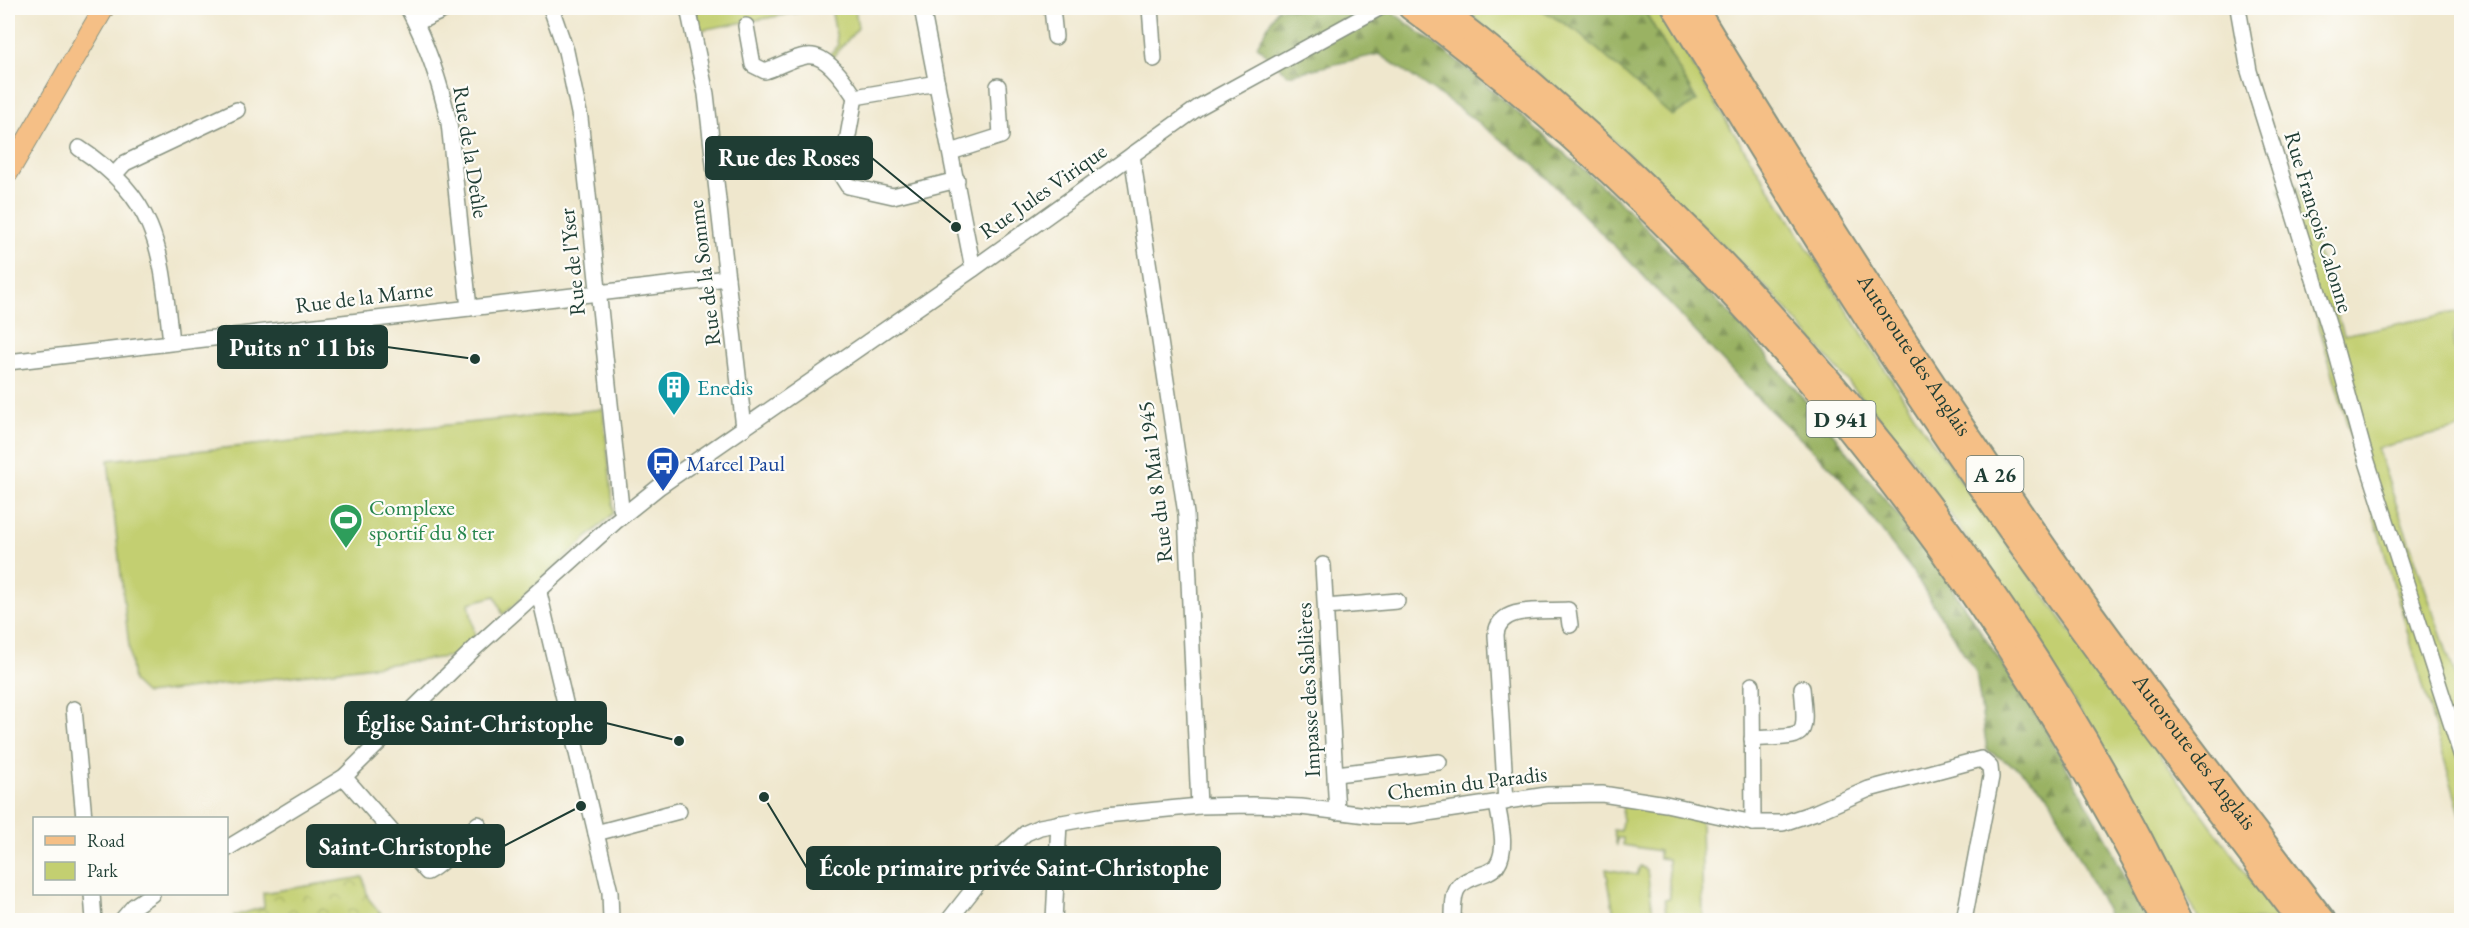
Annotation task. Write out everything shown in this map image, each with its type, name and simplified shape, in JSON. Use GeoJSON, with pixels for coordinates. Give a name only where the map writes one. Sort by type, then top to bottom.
{"type":"FeatureCollection","features":[{"type":"Feature","properties":{"kind":"highway","name":"D 941"},"geometry":{"type":"LineString","coordinates":[[1410,8],[1536,108],[1638,201],[1771,338],[1851,432],[1930,534],[2009,650],[2084,770],[2164,921]]}},
{"type":"Feature","properties":{"kind":"highway","name":"D 941"},"geometry":{"type":"LineString","coordinates":[[1439,8],[1548,96],[1647,186],[1732,271],[1864,421],[1943,523],[2023,640],[2098,762],[2158,873],[2181,921]]}},
{"type":"Feature","properties":{"kind":"highway","name":"Autoroute des Anglais"},"geometry":{"type":"LineString","coordinates":[[1674,8],[1763,154],[1910,385],[2057,596],[2299,921]]}},
{"type":"Feature","properties":{"kind":"highway","name":"Autoroute des Anglais"},"geometry":{"type":"LineString","coordinates":[[1696,8],[1790,163],[1923,370],[2051,556],[2324,921]]}},
{"type":"Feature","properties":{"kind":"main road"},"geometry":{"type":"LineString","coordinates":[[8,173],[14,152],[104,8]]}},
{"type":"Feature","properties":{"kind":"street","name":"Rue de la Deûle"},"geometry":{"type":"LineString","coordinates":[[408,8],[416,23],[442,93],[449,123],[469,308]]}},
{"type":"Feature","properties":{"kind":"street"},"geometry":{"type":"LineString","coordinates":[[416,23],[448,8]]}},
{"type":"Feature","properties":{"kind":"street","name":"Rue de l'Yser"},"geometry":{"type":"LineString","coordinates":[[551,8],[566,51],[580,118],[621,508],[626,514]]}},
{"type":"Feature","properties":{"kind":"street","name":"Rue de la Somme"},"geometry":{"type":"LineString","coordinates":[[688,8],[706,94],[744,428]]}},
{"type":"Feature","properties":{"kind":"street"},"geometry":{"type":"LineString","coordinates":[[922,8],[957,180],[972,269]]}},
{"type":"Feature","properties":{"kind":"street"},"geometry":{"type":"LineString","coordinates":[[1052,8],[1054,37]]}},
{"type":"Feature","properties":{"kind":"street"},"geometry":{"type":"LineString","coordinates":[[1150,8],[1154,59]]}},
{"type":"Feature","properties":{"kind":"street","name":"Rue François Calonne"},"geometry":{"type":"LineString","coordinates":[[2238,8],[2249,71],[2363,449],[2462,757]]}},
{"type":"Feature","properties":{"kind":"street","name":"Rue Jules Virique"},"geometry":{"type":"LineString","coordinates":[[228,848],[344,777],[465,659],[626,514],[1199,107],[1374,10]]}},
{"type":"Feature","properties":{"kind":"street"},"geometry":{"type":"LineString","coordinates":[[746,26],[753,66],[765,71],[808,55],[842,78],[855,97],[841,175],[848,186],[893,195],[957,180]]}},
{"type":"Feature","properties":{"kind":"street"},"geometry":{"type":"LineString","coordinates":[[855,97],[937,83]]}},
{"type":"Feature","properties":{"kind":"street"},"geometry":{"type":"LineString","coordinates":[[951,152],[1001,136],[998,86]]}},
{"type":"Feature","properties":{"kind":"street"},"geometry":{"type":"LineString","coordinates":[[114,175],[125,163],[237,110]]}},
{"type":"Feature","properties":{"kind":"street"},"geometry":{"type":"LineString","coordinates":[[79,148],[114,175],[133,196],[156,238],[171,342]]}},
{"type":"Feature","properties":{"kind":"street","name":"Rue du 8 Mai 1945"},"geometry":{"type":"LineString","coordinates":[[1132,155],[1186,514],[1198,806]]}},
{"type":"Feature","properties":{"kind":"street","name":"Rue de la Marne"},"geometry":{"type":"LineString","coordinates":[[8,362],[727,278]]}},
{"type":"Feature","properties":{"kind":"street","name":"Impasse des Sablières"},"geometry":{"type":"LineString","coordinates":[[1323,565],[1337,812]]}},
{"type":"Feature","properties":{"kind":"street"},"geometry":{"type":"LineString","coordinates":[[539,593],[610,892],[611,921]]}},
{"type":"Feature","properties":{"kind":"street"},"geometry":{"type":"LineString","coordinates":[[1326,607],[1397,601]]}},
{"type":"Feature","properties":{"kind":"street"},"geometry":{"type":"LineString","coordinates":[[1453,921],[1454,895],[1460,884],[1471,877],[1493,870],[1498,865],[1502,803],[1496,635],[1499,623],[1510,614],[1568,610],[1570,625]]}},
{"type":"Feature","properties":{"kind":"street"},"geometry":{"type":"LineString","coordinates":[[1752,685],[1753,823]]}},
{"type":"Feature","properties":{"kind":"street"},"geometry":{"type":"LineString","coordinates":[[1752,739],[1795,736],[1803,730],[1806,722],[1802,688]]}},
{"type":"Feature","properties":{"kind":"street"},"geometry":{"type":"LineString","coordinates":[[74,709],[84,817]]}},
{"type":"Feature","properties":{"kind":"street","name":"Chemin du Paradis"},"geometry":{"type":"LineString","coordinates":[[949,921],[998,859],[1019,838],[1031,830],[1059,823],[1198,806],[1301,807],[1375,816],[1407,816],[1547,795],[1602,794],[1666,804],[1753,823],[1783,823],[1869,789],[1946,766],[1985,760],[1990,767],[1991,777],[1964,921]]}},
{"type":"Feature","properties":{"kind":"street"},"geometry":{"type":"LineString","coordinates":[[1336,774],[1439,762]]}},
{"type":"Feature","properties":{"kind":"street"},"geometry":{"type":"LineString","coordinates":[[344,777],[427,872],[441,865],[453,847],[478,824]]}},
{"type":"Feature","properties":{"kind":"street"},"geometry":{"type":"LineString","coordinates":[[596,833],[680,811]]}},
{"type":"Feature","properties":{"kind":"street"},"geometry":{"type":"LineString","coordinates":[[1054,921],[1059,823]]}},
{"type":"Feature","properties":{"kind":"street"},"geometry":{"type":"LineString","coordinates":[[92,895],[94,921]]}},
{"type":"Feature","properties":{"kind":"street"},"geometry":{"type":"LineString","coordinates":[[122,921],[134,906],[150,895]]}},
{"type":"Feature","properties":{"kind":"green space"},"geometry":{"type":"Polygon","coordinates":[[[693,8],[822,8],[701,30],[693,8]]]}},
{"type":"Feature","properties":{"kind":"green space"},"geometry":{"type":"Polygon","coordinates":[[[831,8],[855,8],[858,28],[832,58],[829,55],[838,45],[831,8]]]}},
{"type":"Feature","properties":{"kind":"green space"},"geometry":{"type":"Polygon","coordinates":[[[1278,8],[1387,8],[1464,66],[1619,201],[1738,322],[1831,431],[1934,561],[2044,727],[2100,826],[2146,920],[2111,920],[2049,796],[2019,769],[1987,750],[1976,672],[1911,569],[1837,473],[1757,398],[1638,270],[1532,163],[1453,104],[1379,54],[1288,75],[1257,46],[1278,8]]]}},
{"type":"Feature","properties":{"kind":"green space"},"geometry":{"type":"Polygon","coordinates":[[[1463,8],[1539,8],[1577,31],[1672,115],[1697,101],[1643,8],[1659,8],[1725,119],[1924,430],[2280,920],[2199,920],[2149,820],[2027,628],[1908,452],[1775,296],[1605,132],[1463,8]]]}},
{"type":"Feature","properties":{"kind":"green space"},"geometry":{"type":"Polygon","coordinates":[[[1539,8],[1643,8],[1697,101],[1672,116],[1577,31],[1539,8]]]}},
{"type":"Feature","properties":{"kind":"green space"},"geometry":{"type":"Polygon","coordinates":[[[2296,184],[2344,335],[2461,311],[2461,320],[2453,337],[2454,348],[2461,359],[2461,428],[2377,448],[2461,693],[2461,817],[2279,188],[2296,184]]]}},
{"type":"Feature","properties":{"kind":"green space","name":"Complexe sportif du 8 ter"},"geometry":{"type":"Polygon","coordinates":[[[603,409],[614,513],[503,615],[495,596],[469,603],[475,636],[455,656],[146,694],[133,682],[108,460],[603,409]]]}},
{"type":"Feature","properties":{"kind":"green space"},"geometry":{"type":"Polygon","coordinates":[[[1623,804],[1701,820],[1703,920],[1666,920],[1665,899],[1670,898],[1668,859],[1659,858],[1659,851],[1623,845],[1623,838],[1617,838],[1617,846],[1613,830],[1621,831],[1623,804]]]}},
{"type":"Feature","properties":{"kind":"green space"},"geometry":{"type":"Polygon","coordinates":[[[1640,866],[1647,870],[1654,920],[1615,920],[1606,869],[1637,875],[1640,866]]]}},
{"type":"Feature","properties":{"kind":"green space"},"geometry":{"type":"Polygon","coordinates":[[[363,877],[368,898],[386,920],[234,920],[234,916],[264,907],[263,893],[363,877]]]}},
{"type":"Feature","properties":{"kind":"place","name":"Rue des Roses"},"geometry":{"type":"Point","coordinates":[956,227]}},
{"type":"Feature","properties":{"kind":"place","name":"Puits n° 11 bis"},"geometry":{"type":"Point","coordinates":[475,359]}},
{"type":"Feature","properties":{"kind":"place","name":"Enedis"},"geometry":{"type":"Point","coordinates":[674,416]}},
{"type":"Feature","properties":{"kind":"place","name":"Marcel Paul"},"geometry":{"type":"Point","coordinates":[663,492]}},
{"type":"Feature","properties":{"kind":"place","name":"Complexe sportif du 8 ter"},"geometry":{"type":"Point","coordinates":[346,549]}},
{"type":"Feature","properties":{"kind":"place","name":"Église Saint-Christophe"},"geometry":{"type":"Point","coordinates":[679,741]}},
{"type":"Feature","properties":{"kind":"place","name":"École primaire privée Saint-Christophe"},"geometry":{"type":"Point","coordinates":[764,797]}},
{"type":"Feature","properties":{"kind":"place","name":"Saint-Christophe"},"geometry":{"type":"Point","coordinates":[581,806]}}]}
